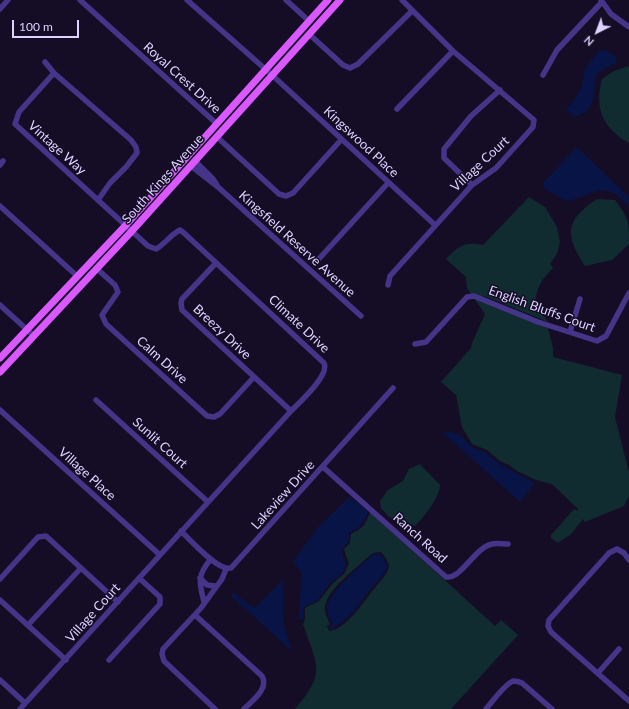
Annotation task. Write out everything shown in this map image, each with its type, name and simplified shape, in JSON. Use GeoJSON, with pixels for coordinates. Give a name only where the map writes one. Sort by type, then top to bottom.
{"type":"FeatureCollection","features":[{"type":"Feature","properties":{"kind":"main road","name":"South Kings Avenue"},"geometry":{"type":"LineString","coordinates":[[0,358],[126,225],[328,0]]}},
{"type":"Feature","properties":{"kind":"main road","name":"South Kings Avenue"},"geometry":{"type":"LineString","coordinates":[[0,372],[132,232],[340,0]]}},
{"type":"Feature","properties":{"kind":"street"},"geometry":{"type":"LineString","coordinates":[[0,9],[8,0]]}},
{"type":"Feature","properties":{"kind":"street","name":"Royal Crest Drive"},"geometry":{"type":"LineString","coordinates":[[80,0],[217,124]]}},
{"type":"Feature","properties":{"kind":"street","name":"Kingswood Place"},"geometry":{"type":"LineString","coordinates":[[187,0],[272,75],[434,225]]}},
{"type":"Feature","properties":{"kind":"street"},"geometry":{"type":"LineString","coordinates":[[286,0],[309,21]]}},
{"type":"Feature","properties":{"kind":"street","name":"Village Court"},"geometry":{"type":"LineString","coordinates":[[388,285],[390,276],[434,225],[472,185],[496,168],[533,127],[534,120],[453,51],[402,0]]}},
{"type":"Feature","properties":{"kind":"street"},"geometry":{"type":"LineString","coordinates":[[543,75],[557,50],[601,1],[611,14],[629,27]]}},
{"type":"Feature","properties":{"kind":"street"},"geometry":{"type":"LineString","coordinates":[[309,34],[343,65],[350,68],[358,64],[412,11]]}},
{"type":"Feature","properties":{"kind":"street"},"geometry":{"type":"LineString","coordinates":[[397,109],[453,51]]}},
{"type":"Feature","properties":{"kind":"street"},"geometry":{"type":"LineString","coordinates":[[45,62],[54,73],[131,140],[136,147],[137,153],[134,158],[110,183],[98,200]]}},
{"type":"Feature","properties":{"kind":"street","name":"Vintage Way"},"geometry":{"type":"LineString","coordinates":[[54,73],[19,112],[15,124],[126,225]]}},
{"type":"Feature","properties":{"kind":"street"},"geometry":{"type":"LineString","coordinates":[[472,185],[444,158],[444,148],[471,116],[500,90]]}},
{"type":"Feature","properties":{"kind":"street"},"geometry":{"type":"LineString","coordinates":[[217,137],[279,194],[286,196],[293,193],[341,140]]}},
{"type":"Feature","properties":{"kind":"street","name":"Kingsfield Reserve Avenue"},"geometry":{"type":"LineString","coordinates":[[193,164],[361,316]]}},
{"type":"Feature","properties":{"kind":"street"},"geometry":{"type":"LineString","coordinates":[[317,261],[388,183]]}},
{"type":"Feature","properties":{"kind":"street"},"geometry":{"type":"LineString","coordinates":[[0,206],[77,276]]}},
{"type":"Feature","properties":{"kind":"street","name":"Climate Drive"},"geometry":{"type":"LineString","coordinates":[[126,225],[148,246],[156,249],[180,230],[325,365],[323,376],[181,531]]}},
{"type":"Feature","properties":{"kind":"street","name":"Breezy Drive"},"geometry":{"type":"LineString","coordinates":[[216,262],[182,299],[182,310],[291,411]]}},
{"type":"Feature","properties":{"kind":"street","name":"Calm Drive"},"geometry":{"type":"LineString","coordinates":[[97,269],[115,285],[118,292],[102,315],[106,324],[207,416],[214,417],[220,414],[254,377]]}},
{"type":"Feature","properties":{"kind":"street","name":"English Bluffs Court"},"geometry":{"type":"LineString","coordinates":[[416,344],[426,342],[467,297],[474,296],[538,322],[597,341],[602,340],[606,336],[629,293]]}},
{"type":"Feature","properties":{"kind":"street"},"geometry":{"type":"LineString","coordinates":[[570,332],[580,299]]}},
{"type":"Feature","properties":{"kind":"street"},"geometry":{"type":"LineString","coordinates":[[0,305],[34,336]]}},
{"type":"Feature","properties":{"kind":"street","name":"Lakeview Drive"},"geometry":{"type":"LineString","coordinates":[[215,709],[164,661],[162,658],[163,649],[195,615],[215,586],[222,579],[226,569],[234,565],[393,388]]}},
{"type":"Feature","properties":{"kind":"street","name":"Sunlit Court"},"geometry":{"type":"LineString","coordinates":[[96,400],[208,502]]}},
{"type":"Feature","properties":{"kind":"street","name":"Village Place"},"geometry":{"type":"LineString","coordinates":[[0,410],[160,555]]}},
{"type":"Feature","properties":{"kind":"street","name":"Ranch Road"},"geometry":{"type":"LineString","coordinates":[[323,467],[446,577],[457,574],[479,550],[492,544],[508,544]]}},
{"type":"Feature","properties":{"kind":"street"},"geometry":{"type":"LineString","coordinates":[[181,531],[220,567],[226,569]]}},
{"type":"Feature","properties":{"kind":"street","name":"Village Court"},"geometry":{"type":"LineString","coordinates":[[20,709],[66,660],[181,531]]}},
{"type":"Feature","properties":{"kind":"street"},"geometry":{"type":"LineString","coordinates":[[0,579],[41,535],[46,536],[118,602]]}},
{"type":"Feature","properties":{"kind":"street"},"geometry":{"type":"LineString","coordinates":[[629,560],[624,553],[614,550],[549,620],[548,626],[551,632],[629,701]]}},
{"type":"Feature","properties":{"kind":"street"},"geometry":{"type":"LineString","coordinates":[[204,602],[200,578],[203,569],[211,559]]}},
{"type":"Feature","properties":{"kind":"street"},"geometry":{"type":"LineString","coordinates":[[28,625],[81,568]]}},
{"type":"Feature","properties":{"kind":"street"},"geometry":{"type":"LineString","coordinates":[[109,660],[160,604],[160,597],[139,578]]}},
{"type":"Feature","properties":{"kind":"street"},"geometry":{"type":"LineString","coordinates":[[200,578],[207,585],[215,586]]}},
{"type":"Feature","properties":{"kind":"street"},"geometry":{"type":"LineString","coordinates":[[0,600],[66,660]]}},
{"type":"Feature","properties":{"kind":"street"},"geometry":{"type":"LineString","coordinates":[[195,615],[262,676],[264,680],[263,689],[244,709]]}},
{"type":"Feature","properties":{"kind":"street"},"geometry":{"type":"LineString","coordinates":[[598,673],[619,649]]}},
{"type":"Feature","properties":{"kind":"street"},"geometry":{"type":"LineString","coordinates":[[0,680],[25,703]]}},
{"type":"Feature","properties":{"kind":"street"},"geometry":{"type":"LineString","coordinates":[[486,709],[506,687],[513,682],[517,682],[522,683],[552,709]]}},
{"type":"Feature","properties":{"kind":"green space"},"geometry":{"type":"Polygon","coordinates":[[[629,66],[629,143],[613,131],[607,124],[600,108],[599,100],[602,79],[614,71],[629,66]]]}},
{"type":"Feature","properties":{"kind":"green space"},"geometry":{"type":"Polygon","coordinates":[[[529,197],[545,207],[557,227],[560,242],[557,254],[550,264],[553,268],[543,280],[537,290],[536,296],[537,307],[548,322],[487,297],[471,294],[467,288],[466,277],[446,259],[458,248],[467,244],[483,245],[529,197]]]}},
{"type":"Feature","properties":{"kind":"green space"},"geometry":{"type":"Polygon","coordinates":[[[597,199],[615,200],[620,206],[627,220],[629,244],[612,260],[585,266],[574,246],[571,237],[571,229],[578,214],[597,199]]]}},
{"type":"Feature","properties":{"kind":"green space"},"geometry":{"type":"Polygon","coordinates":[[[474,298],[548,328],[553,348],[553,357],[622,375],[615,417],[629,473],[629,496],[624,506],[585,522],[583,519],[571,534],[558,543],[551,538],[551,535],[574,509],[579,511],[577,508],[552,484],[536,480],[517,471],[500,461],[487,450],[472,444],[462,427],[456,395],[441,382],[471,348],[485,314],[474,298]]]}},
{"type":"Feature","properties":{"kind":"green space"},"geometry":{"type":"Polygon","coordinates":[[[420,464],[440,485],[439,490],[431,507],[415,526],[406,522],[402,524],[388,516],[381,508],[380,501],[388,490],[403,481],[409,469],[420,464]]]}},
{"type":"Feature","properties":{"kind":"green space"},"geometry":{"type":"Polygon","coordinates":[[[370,512],[495,626],[501,620],[518,635],[451,709],[295,709],[312,686],[316,668],[315,660],[303,624],[305,619],[305,608],[319,601],[333,583],[344,574],[349,564],[344,549],[350,543],[351,534],[361,528],[370,512]],[[381,552],[373,553],[342,580],[331,593],[325,606],[326,616],[330,624],[327,626],[329,631],[336,629],[348,620],[383,579],[389,566],[386,558],[381,552]]]}},
{"type":"Feature","properties":{"kind":"shaded area"},"geometry":{"type":"Polygon","coordinates":[[[606,50],[617,58],[616,63],[599,72],[596,76],[594,96],[590,107],[581,115],[574,117],[566,109],[576,98],[582,86],[585,69],[599,51],[606,50]]]}},
{"type":"Feature","properties":{"kind":"shaded area"},"geometry":{"type":"Polygon","coordinates":[[[578,148],[629,197],[629,206],[612,192],[605,190],[566,201],[544,188],[543,183],[575,149],[578,148]]]}},
{"type":"Feature","properties":{"kind":"shaded area"},"geometry":{"type":"Polygon","coordinates":[[[441,431],[459,434],[473,448],[485,452],[498,463],[535,483],[520,502],[441,431]]]}},
{"type":"Feature","properties":{"kind":"shaded area"},"geometry":{"type":"Polygon","coordinates":[[[349,497],[365,508],[368,512],[367,516],[359,527],[349,533],[348,543],[342,550],[346,564],[343,573],[331,582],[318,600],[303,607],[303,619],[299,620],[301,572],[293,561],[319,526],[349,497]]]}},
{"type":"Feature","properties":{"kind":"shaded area"},"geometry":{"type":"Polygon","coordinates":[[[374,554],[380,554],[385,560],[387,567],[384,573],[349,616],[337,626],[330,629],[329,627],[333,625],[327,610],[329,601],[340,586],[374,554]]]}},
{"type":"Feature","properties":{"kind":"shaded area"},"geometry":{"type":"Polygon","coordinates":[[[283,580],[284,626],[292,651],[231,596],[233,592],[251,606],[256,607],[283,580]]]}}]}
